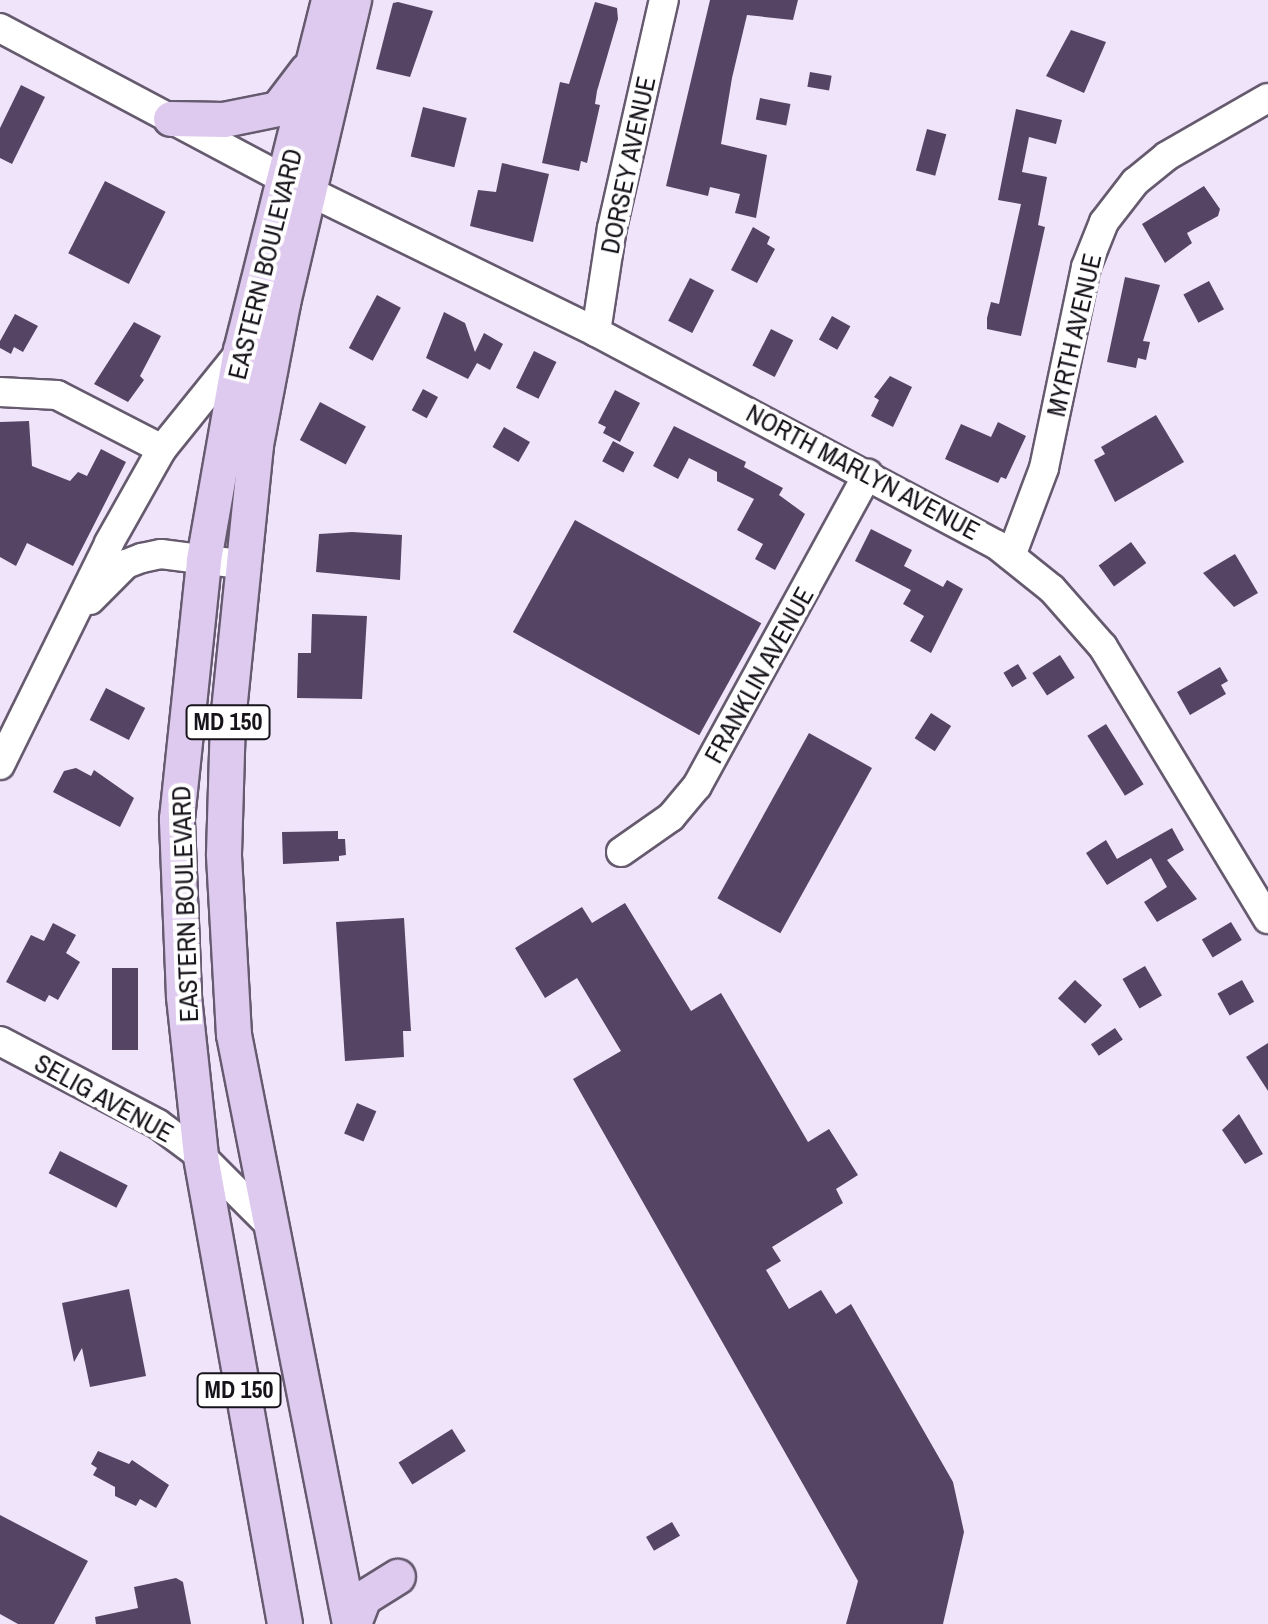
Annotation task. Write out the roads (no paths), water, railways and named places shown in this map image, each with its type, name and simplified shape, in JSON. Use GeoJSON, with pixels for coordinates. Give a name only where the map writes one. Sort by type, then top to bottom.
{"type":"FeatureCollection","features":[{"type":"Feature","properties":{"kind":"main road","name":"EASTERN BOULEVARD"},"geometry":{"type":"LineString","coordinates":[[329,0],[315,57],[283,303],[240,564],[228,721],[224,867],[234,1035],[352,1624]]}},
{"type":"Feature","properties":{"kind":"main road","name":"EASTERN BOULEVARD"},"geometry":{"type":"LineString","coordinates":[[285,1624],[201,1156],[184,996],[177,819],[204,560],[241,351],[299,186],[354,0]]}},
{"type":"Feature","properties":{"kind":"main road"},"geometry":{"type":"LineString","coordinates":[[171,119],[224,120],[278,109],[315,57]]}},
{"type":"Feature","properties":{"kind":"main road"},"geometry":{"type":"LineString","coordinates":[[352,1624],[364,1598],[398,1577]]}},
{"type":"Feature","properties":{"kind":"street","name":"DORSEY AVENUE"},"geometry":{"type":"LineString","coordinates":[[596,332],[612,228],[664,0]]}},
{"type":"Feature","properties":{"kind":"street","name":"NORTH MARLYN AVENUE"},"geometry":{"type":"LineString","coordinates":[[0,28],[299,186],[596,332],[980,533],[1052,589],[1103,647],[1268,919]]}},
{"type":"Feature","properties":{"kind":"street","name":"MYRTH AVENUE"},"geometry":{"type":"LineString","coordinates":[[1011,556],[1044,468],[1086,267],[1104,222],[1135,182],[1167,156],[1268,98]]}},
{"type":"Feature","properties":{"kind":"street"},"geometry":{"type":"LineString","coordinates":[[0,765],[162,449],[241,351]]}},
{"type":"Feature","properties":{"kind":"street"},"geometry":{"type":"LineString","coordinates":[[0,392],[57,395],[162,449]]}},
{"type":"Feature","properties":{"kind":"street","name":"FRANKLIN AVENUE"},"geometry":{"type":"LineString","coordinates":[[621,852],[671,817],[697,786],[868,474]]}},
{"type":"Feature","properties":{"kind":"street"},"geometry":{"type":"LineString","coordinates":[[71,622],[126,564],[161,554],[240,564]]}},
{"type":"Feature","properties":{"kind":"street","name":"SELIG AVENUE"},"geometry":{"type":"LineString","coordinates":[[0,1041],[158,1124],[201,1156],[272,1227]]}}]}
